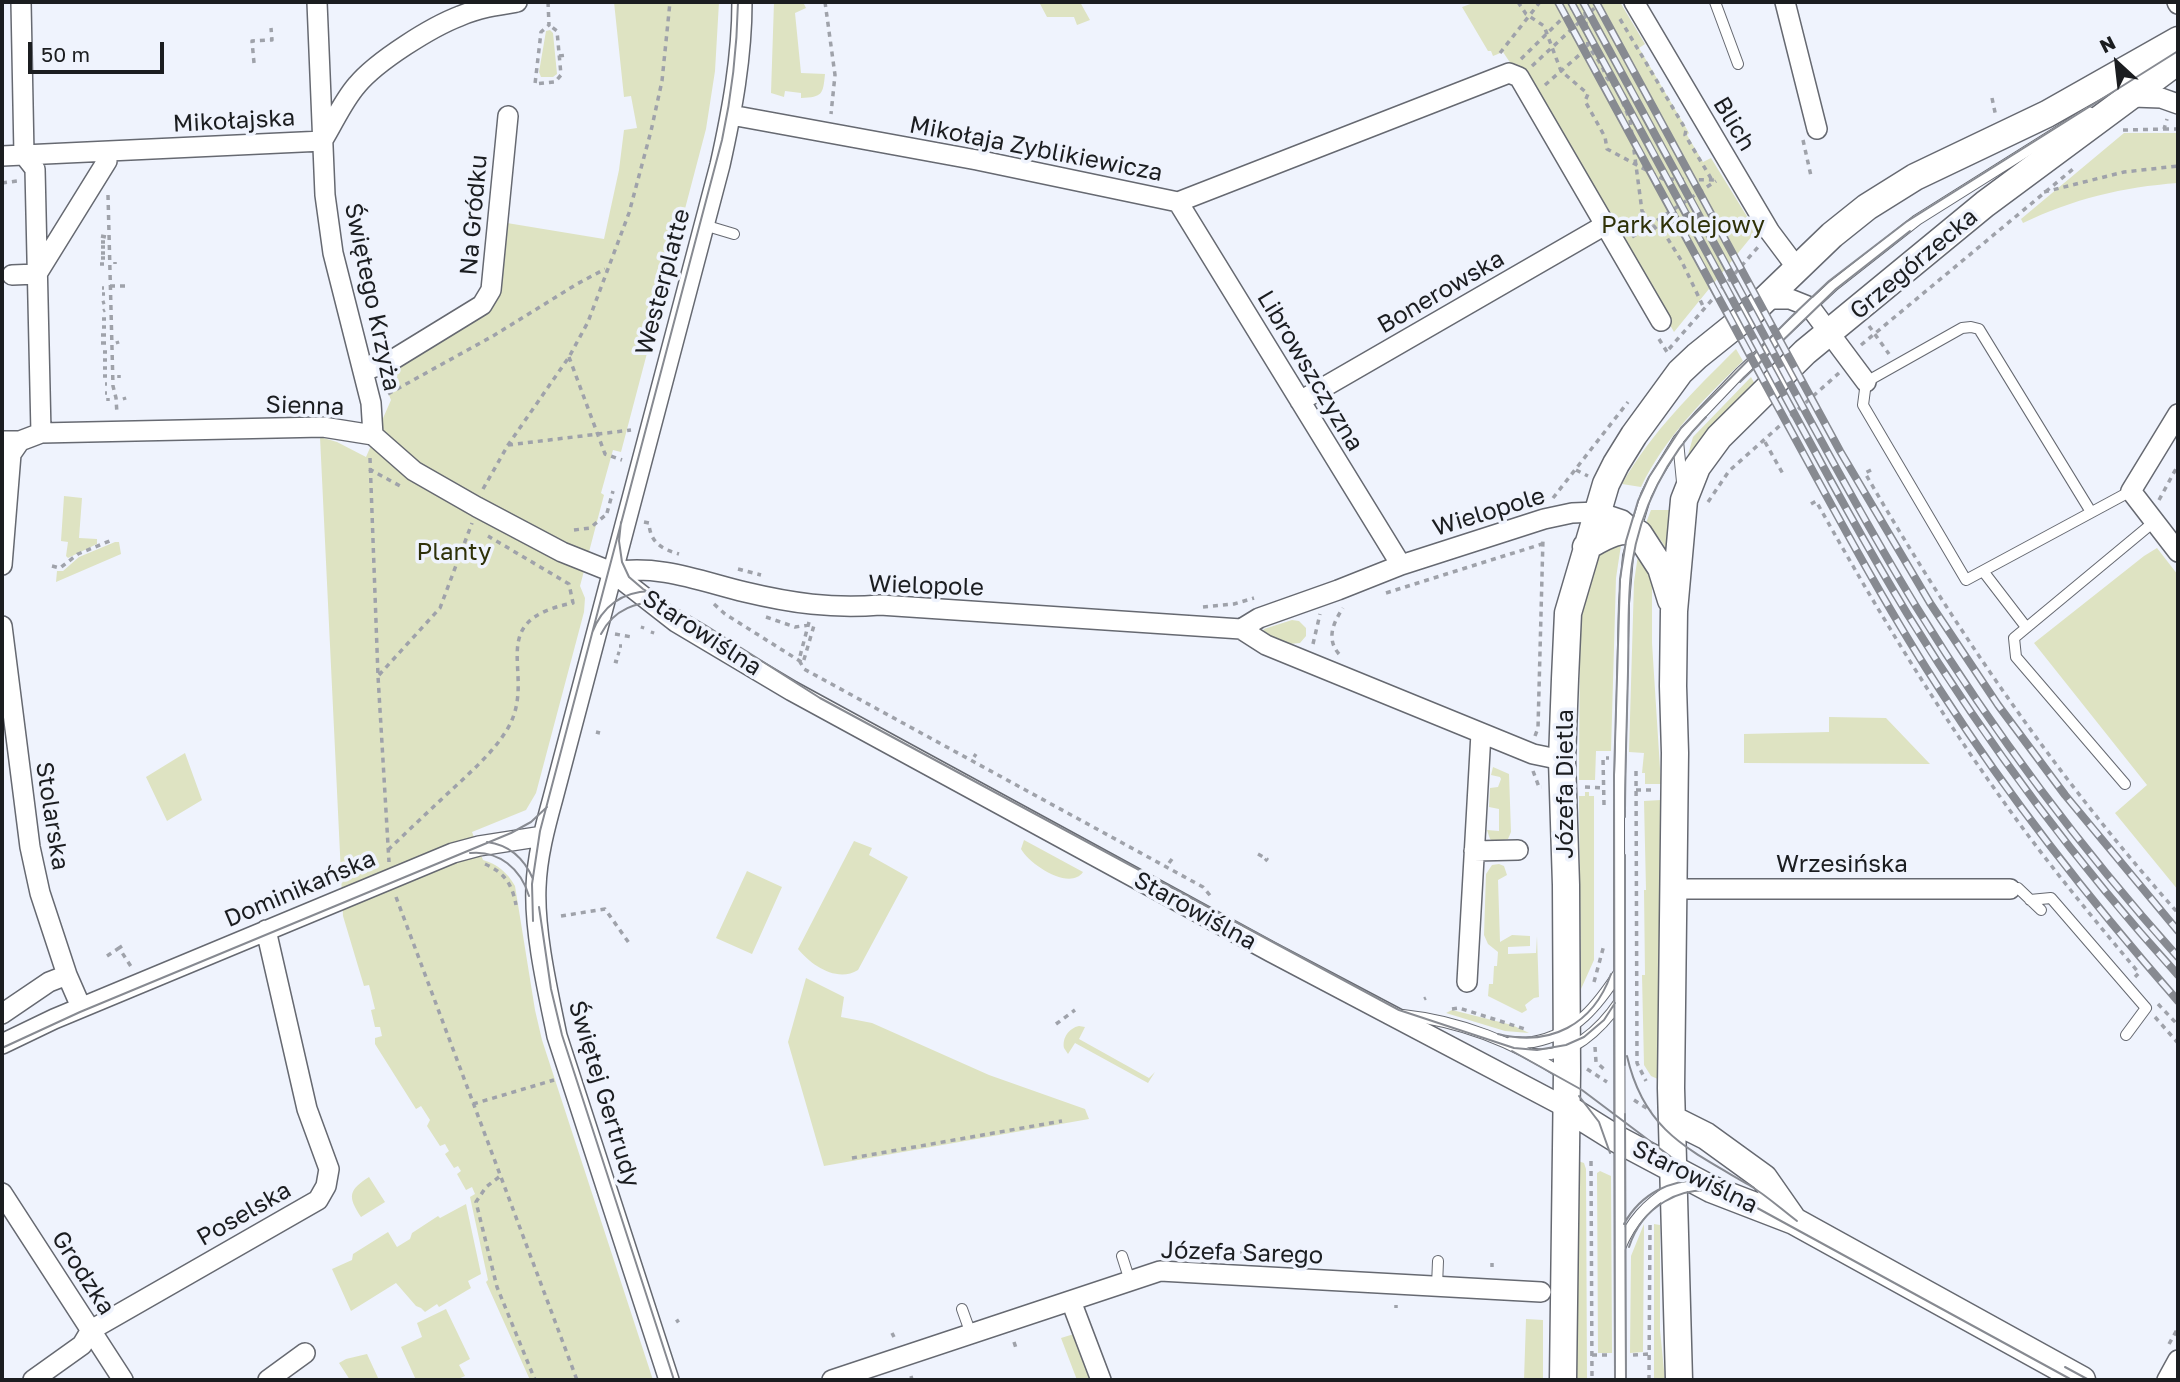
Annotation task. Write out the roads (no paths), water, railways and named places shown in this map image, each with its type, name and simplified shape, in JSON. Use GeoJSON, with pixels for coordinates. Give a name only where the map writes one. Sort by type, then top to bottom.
{"type":"FeatureCollection","features":[{"type":"Feature","properties":{"kind":"street"},"geometry":{"type":"LineString","coordinates":[[21,2],[24,155],[35,169],[41,433]]}},
{"type":"Feature","properties":{"kind":"street","name":"Świętego Krzyża"},"geometry":{"type":"LineString","coordinates":[[317,2],[325,195],[333,253],[371,403],[373,435]]}},
{"type":"Feature","properties":{"kind":"street","name":"Mikołajska"},"geometry":{"type":"LineString","coordinates":[[2,156],[323,141],[357,85],[372,70],[456,17],[517,2]]}},
{"type":"Feature","properties":{"kind":"street","name":"Westerplatte"},"geometry":{"type":"LineString","coordinates":[[612,572],[731,115],[740,54],[742,2]]}},
{"type":"Feature","properties":{"kind":"street","name":"Blich"},"geometry":{"type":"LineString","coordinates":[[1634,2],[1770,232],[1797,268]]}},
{"type":"Feature","properties":{"kind":"street"},"geometry":{"type":"LineString","coordinates":[[1786,2],[1816,128]]}},
{"type":"Feature","properties":{"kind":"street"},"geometry":{"type":"LineString","coordinates":[[1797,268],[1832,235],[1893,190],[2047,114],[2178,40]]}},
{"type":"Feature","properties":{"kind":"street","name":"Grzegórzecka"},"geometry":{"type":"LineString","coordinates":[[1695,503],[1697,467],[1719,437],[1805,352],[1998,194],[2133,97],[2178,61]]}},
{"type":"Feature","properties":{"kind":"street","name":"Mikołaja Zyblikiewicza"},"geometry":{"type":"LineString","coordinates":[[731,115],[977,160],[1178,202],[1509,73],[1520,76],[1605,225]]}},
{"type":"Feature","properties":{"kind":"street"},"geometry":{"type":"LineString","coordinates":[[2133,97],[2161,98],[2173,111]]}},
{"type":"Feature","properties":{"kind":"street","name":"Na Gródku"},"geometry":{"type":"LineString","coordinates":[[363,372],[389,362],[482,305],[488,298],[491,290],[508,116]]}},
{"type":"Feature","properties":{"kind":"street"},"geometry":{"type":"LineString","coordinates":[[37,274],[107,161]]}},
{"type":"Feature","properties":{"kind":"street","name":"Librowszczyzna"},"geometry":{"type":"LineString","coordinates":[[1178,202],[1401,565]]}},
{"type":"Feature","properties":{"kind":"street"},"geometry":{"type":"LineString","coordinates":[[1605,225],[1661,321]]}},
{"type":"Feature","properties":{"kind":"street","name":"Bonerowska"},"geometry":{"type":"LineString","coordinates":[[1300,401],[1605,225]]}},
{"type":"Feature","properties":{"kind":"street","name":"Józefa Dietla"},"geometry":{"type":"LineString","coordinates":[[1563,1380],[1567,1040],[1562,760],[1569,613],[1586,547],[1606,484],[1616,464],[1665,393],[1697,356],[1766,299],[1797,268]]}},
{"type":"Feature","properties":{"kind":"street"},"geometry":{"type":"LineString","coordinates":[[12,275],[37,274]]}},
{"type":"Feature","properties":{"kind":"street"},"geometry":{"type":"LineString","coordinates":[[1766,299],[1790,299],[1810,307],[1866,382]]}},
{"type":"Feature","properties":{"kind":"street"},"geometry":{"type":"LineString","coordinates":[[2178,414],[2131,491],[2155,513],[2178,552]]}},
{"type":"Feature","properties":{"kind":"street","name":"Sienna"},"geometry":{"type":"LineString","coordinates":[[11,441],[41,433],[323,427],[373,435],[414,471],[562,552],[612,572]]}},
{"type":"Feature","properties":{"kind":"street"},"geometry":{"type":"LineString","coordinates":[[2,565],[11,441]]}},
{"type":"Feature","properties":{"kind":"street"},"geometry":{"type":"LineString","coordinates":[[1679,1380],[1672,1119],[1674,611],[1695,503]]}},
{"type":"Feature","properties":{"kind":"street","name":"Wielopole"},"geometry":{"type":"LineString","coordinates":[[1241,629],[1259,618],[1401,565],[1544,519],[1572,513],[1598,512],[1622,520],[1634,531]]}},
{"type":"Feature","properties":{"kind":"street"},"geometry":{"type":"LineString","coordinates":[[1586,547],[1616,532],[1634,531],[1647,543],[1661,568],[1674,611]]}},
{"type":"Feature","properties":{"kind":"street","name":"Wielopole"},"geometry":{"type":"LineString","coordinates":[[612,572],[653,569],[815,611],[880,606],[1241,629],[1266,645],[1309,663],[1533,754],[1562,760]]}},
{"type":"Feature","properties":{"kind":"street","name":"Świętej Gertrudy"},"geometry":{"type":"LineString","coordinates":[[612,572],[543,836],[536,905],[547,990],[557,1036],[669,1380]]}},
{"type":"Feature","properties":{"kind":"street","name":"Starowiślna"},"geometry":{"type":"LineString","coordinates":[[612,572],[676,622],[800,695],[1567,1108],[1674,1178],[1794,1222],[2082,1380]]}},
{"type":"Feature","properties":{"kind":"street","name":"Stolarska"},"geometry":{"type":"LineString","coordinates":[[2,626],[30,846],[40,893],[67,975],[81,1007]]}},
{"type":"Feature","properties":{"kind":"street"},"geometry":{"type":"LineString","coordinates":[[1464,991],[1481,733]]}},
{"type":"Feature","properties":{"kind":"street","name":"Dominikańska"},"geometry":{"type":"LineString","coordinates":[[2,1044],[81,1007],[463,849],[543,836]]}},
{"type":"Feature","properties":{"kind":"street"},"geometry":{"type":"LineString","coordinates":[[1474,851],[1518,850]]}},
{"type":"Feature","properties":{"kind":"street","name":"Wrzesińska"},"geometry":{"type":"LineString","coordinates":[[1673,889],[2010,889]]}},
{"type":"Feature","properties":{"kind":"street","name":"Poselska"},"geometry":{"type":"LineString","coordinates":[[33,1380],[82,1345],[91,1330],[318,1200],[326,1186],[329,1169],[307,1109],[266,930]]}},
{"type":"Feature","properties":{"kind":"street"},"geometry":{"type":"LineString","coordinates":[[2,1014],[49,982],[67,975]]}},
{"type":"Feature","properties":{"kind":"street","name":"Starowiślna"},"geometry":{"type":"LineString","coordinates":[[1672,1119],[1706,1136],[1764,1178],[1794,1222]]}},
{"type":"Feature","properties":{"kind":"street","name":"Grodzka"},"geometry":{"type":"LineString","coordinates":[[2,1193],[123,1380]]}},
{"type":"Feature","properties":{"kind":"street","name":"Józefa Sarego"},"geometry":{"type":"LineString","coordinates":[[832,1380],[1160,1271],[1541,1292]]}},
{"type":"Feature","properties":{"kind":"street"},"geometry":{"type":"LineString","coordinates":[[1071,1301],[1101,1380]]}},
{"type":"Feature","properties":{"kind":"street"},"geometry":{"type":"LineString","coordinates":[[268,1380],[305,1353]]}},
{"type":"Feature","properties":{"kind":"street"},"geometry":{"type":"LineString","coordinates":[[2167,1380],[2178,1360]]}},
{"type":"Feature","properties":{"kind":"lane"},"geometry":{"type":"LineString","coordinates":[[1715,2],[1738,64]]}},
{"type":"Feature","properties":{"kind":"lane"},"geometry":{"type":"LineString","coordinates":[[1620,1380],[1619,817],[1624,603],[1628,556],[1634,531],[1653,481],[1678,440],[1741,373],[1810,307],[1882,246],[1917,220],[2178,55]]}},
{"type":"Feature","properties":{"kind":"lane"},"geometry":{"type":"LineString","coordinates":[[704,225],[734,234]]}},
{"type":"Feature","properties":{"kind":"lane"},"geometry":{"type":"LineString","coordinates":[[2091,512],[1979,329],[1962,328],[1866,382],[1863,405],[1966,580],[2131,491]]}},
{"type":"Feature","properties":{"kind":"lane"},"geometry":{"type":"LineString","coordinates":[[1678,440],[1695,503]]}},
{"type":"Feature","properties":{"kind":"lane"},"geometry":{"type":"LineString","coordinates":[[2125,784],[2017,657],[2014,638],[2155,513]]}},
{"type":"Feature","properties":{"kind":"lane"},"geometry":{"type":"LineString","coordinates":[[1983,571],[2026,627]]}},
{"type":"Feature","properties":{"kind":"lane"},"geometry":{"type":"LineString","coordinates":[[2010,889],[2018,888],[2041,910]]}},
{"type":"Feature","properties":{"kind":"lane"},"geometry":{"type":"LineString","coordinates":[[2030,900],[2052,898],[2146,1008],[2126,1035]]}},
{"type":"Feature","properties":{"kind":"lane"},"geometry":{"type":"LineString","coordinates":[[1530,1054],[1545,1055],[1567,1040],[1592,1011],[1620,970]]}},
{"type":"Feature","properties":{"kind":"lane"},"geometry":{"type":"LineString","coordinates":[[1509,1042],[1567,1040],[1594,1032],[1620,1001]]}},
{"type":"Feature","properties":{"kind":"lane"},"geometry":{"type":"LineString","coordinates":[[1388,1014],[1431,1018],[1509,1042],[1567,1077]]}},
{"type":"Feature","properties":{"kind":"lane"},"geometry":{"type":"LineString","coordinates":[[1619,1251],[1640,1213],[1674,1178]]}},
{"type":"Feature","properties":{"kind":"lane"},"geometry":{"type":"LineString","coordinates":[[1122,1256],[1130,1281]]}},
{"type":"Feature","properties":{"kind":"lane"},"geometry":{"type":"LineString","coordinates":[[1437,1286],[1438,1261]]}},
{"type":"Feature","properties":{"kind":"lane"},"geometry":{"type":"LineString","coordinates":[[962,1309],[971,1334]]}},
{"type":"Feature","properties":{"kind":"tram line"},"geometry":{"type":"LineString","coordinates":[[533,921],[532,884],[540,831],[722,140],[729,106],[738,2]]}},
{"type":"Feature","properties":{"kind":"tram line"},"geometry":{"type":"LineString","coordinates":[[1615,1380],[1614,775],[1620,579],[1626,541],[1638,501],[1649,477],[1681,428],[1829,281],[1906,222],[2178,51]]}},
{"type":"Feature","properties":{"kind":"tram line"},"geometry":{"type":"LineString","coordinates":[[1740,382],[1836,289],[1910,231]]}},
{"type":"Feature","properties":{"kind":"tram line"},"geometry":{"type":"LineString","coordinates":[[1625,817],[1630,577],[1636,544],[1657,485],[1679,449],[1706,417]]}},
{"type":"Feature","properties":{"kind":"tram line"},"geometry":{"type":"LineString","coordinates":[[621,522],[619,541],[622,562],[629,577],[643,589],[820,698],[1399,1010],[1514,1048],[1537,1050],[1566,1045],[1584,1037],[1604,1020],[1615,1003]]}},
{"type":"Feature","properties":{"kind":"tram line"},"geometry":{"type":"LineString","coordinates":[[592,633],[601,616],[614,603],[630,594],[650,591]]}},
{"type":"Feature","properties":{"kind":"tram line"},"geometry":{"type":"LineString","coordinates":[[601,634],[612,618],[627,608],[645,603],[665,604]]}},
{"type":"Feature","properties":{"kind":"tram line"},"geometry":{"type":"LineString","coordinates":[[2,1048],[80,1012],[511,833],[531,822],[547,807]]}},
{"type":"Feature","properties":{"kind":"tram line"},"geometry":{"type":"LineString","coordinates":[[487,842],[509,849],[525,865],[533,879]]}},
{"type":"Feature","properties":{"kind":"tram line"},"geometry":{"type":"LineString","coordinates":[[470,853],[490,855],[507,863],[520,877],[529,896]]}},
{"type":"Feature","properties":{"kind":"tram line"},"geometry":{"type":"LineString","coordinates":[[1625,855],[1625,1065]]}},
{"type":"Feature","properties":{"kind":"tram line"},"geometry":{"type":"LineString","coordinates":[[539,907],[551,989],[562,1035],[674,1380]]}},
{"type":"Feature","properties":{"kind":"tram line"},"geometry":{"type":"LineString","coordinates":[[1498,1034],[1535,1037],[1567,1028],[1593,1007],[1611,974]]}},
{"type":"Feature","properties":{"kind":"tram line"},"geometry":{"type":"LineString","coordinates":[[1512,1051],[1582,1090],[1683,1166],[1706,1180],[2072,1380]]}},
{"type":"Feature","properties":{"kind":"tram line"},"geometry":{"type":"LineString","coordinates":[[1627,1056],[1645,1103],[1672,1135],[1688,1148],[1755,1189],[1797,1221]]}},
{"type":"Feature","properties":{"kind":"tram line"},"geometry":{"type":"LineString","coordinates":[[1579,1096],[1599,1122],[1610,1153]]}},
{"type":"Feature","properties":{"kind":"tram line"},"geometry":{"type":"LineString","coordinates":[[1625,1114],[1626,1380]]}},
{"type":"Feature","properties":{"kind":"tram line"},"geometry":{"type":"LineString","coordinates":[[1624,1224],[1639,1204],[1658,1190],[1680,1182],[1705,1180]]}},
{"type":"Feature","properties":{"kind":"tram line"},"geometry":{"type":"LineString","coordinates":[[1629,1247],[1643,1220],[1665,1201],[1692,1192],[1722,1192]]}},
{"type":"Feature","properties":{"kind":"tram line"},"geometry":{"type":"LineString","coordinates":[[2065,1367],[2089,1380]]}},
{"type":"Feature","properties":{"kind":"railway"},"geometry":{"type":"LineString","coordinates":[[1558,2],[1835,511],[1921,660],[2026,814],[2115,928],[2178,1001]]}},
{"type":"Feature","properties":{"kind":"railway"},"geometry":{"type":"LineString","coordinates":[[1571,2],[1828,475],[1908,615],[1969,710],[2035,801],[2104,890],[2178,975]]}},
{"type":"Feature","properties":{"kind":"railway"},"geometry":{"type":"LineString","coordinates":[[1583,2],[1836,468],[1917,608],[2007,744],[2073,832],[2178,957]]}},
{"type":"Feature","properties":{"kind":"railway"},"geometry":{"type":"LineString","coordinates":[[1596,2],[1840,451],[1930,603],[1998,705],[2065,795],[2178,931]]}},
{"type":"Feature","properties":{"kind":"park label","name":"Park Kolejowy"},"geometry":{"type":"Point","coordinates":[1683,225]}},
{"type":"Feature","properties":{"kind":"park label","name":"Planty"},"geometry":{"type":"Point","coordinates":[454,552]}}]}
